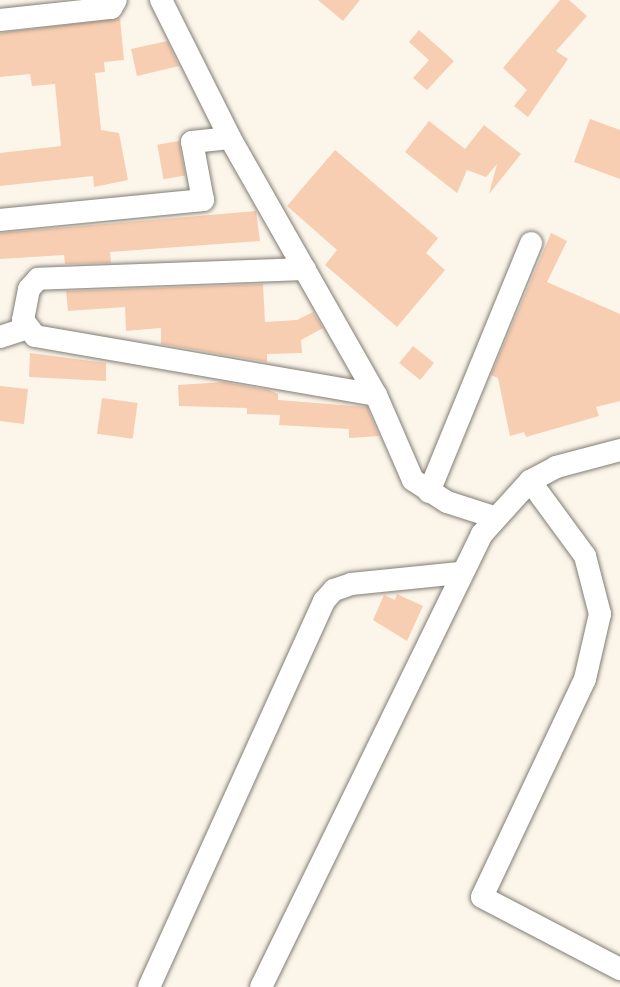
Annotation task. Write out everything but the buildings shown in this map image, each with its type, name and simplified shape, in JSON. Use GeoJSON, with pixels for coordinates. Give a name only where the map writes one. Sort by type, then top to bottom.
{"type":"FeatureCollection","features":[{"type":"Feature","properties":{"kind":"street"},"geometry":{"type":"LineString","coordinates":[[0,20],[111,8],[116,0]]}},
{"type":"Feature","properties":{"kind":"street"},"geometry":{"type":"LineString","coordinates":[[161,0],[230,138],[376,395],[414,480],[429,492],[494,517]]}},
{"type":"Feature","properties":{"kind":"street"},"geometry":{"type":"LineString","coordinates":[[0,220],[203,200],[192,142],[230,138]]}},
{"type":"Feature","properties":{"kind":"street"},"geometry":{"type":"LineString","coordinates":[[429,492],[531,243]]}},
{"type":"Feature","properties":{"kind":"street"},"geometry":{"type":"LineString","coordinates":[[26,329],[26,299],[38,279],[305,269]]}},
{"type":"Feature","properties":{"kind":"street"},"geometry":{"type":"LineString","coordinates":[[0,337],[26,329]]}},
{"type":"Feature","properties":{"kind":"street"},"geometry":{"type":"LineString","coordinates":[[26,329],[35,336],[376,395]]}},
{"type":"Feature","properties":{"kind":"street"},"geometry":{"type":"LineString","coordinates":[[261,987],[459,573],[494,517],[530,481],[556,467],[620,450]]}},
{"type":"Feature","properties":{"kind":"street"},"geometry":{"type":"LineString","coordinates":[[530,481],[585,556],[600,614],[585,679],[483,897],[620,969]]}},
{"type":"Feature","properties":{"kind":"street"},"geometry":{"type":"LineString","coordinates":[[149,987],[324,602],[334,590],[351,584],[459,573]]}}]}
